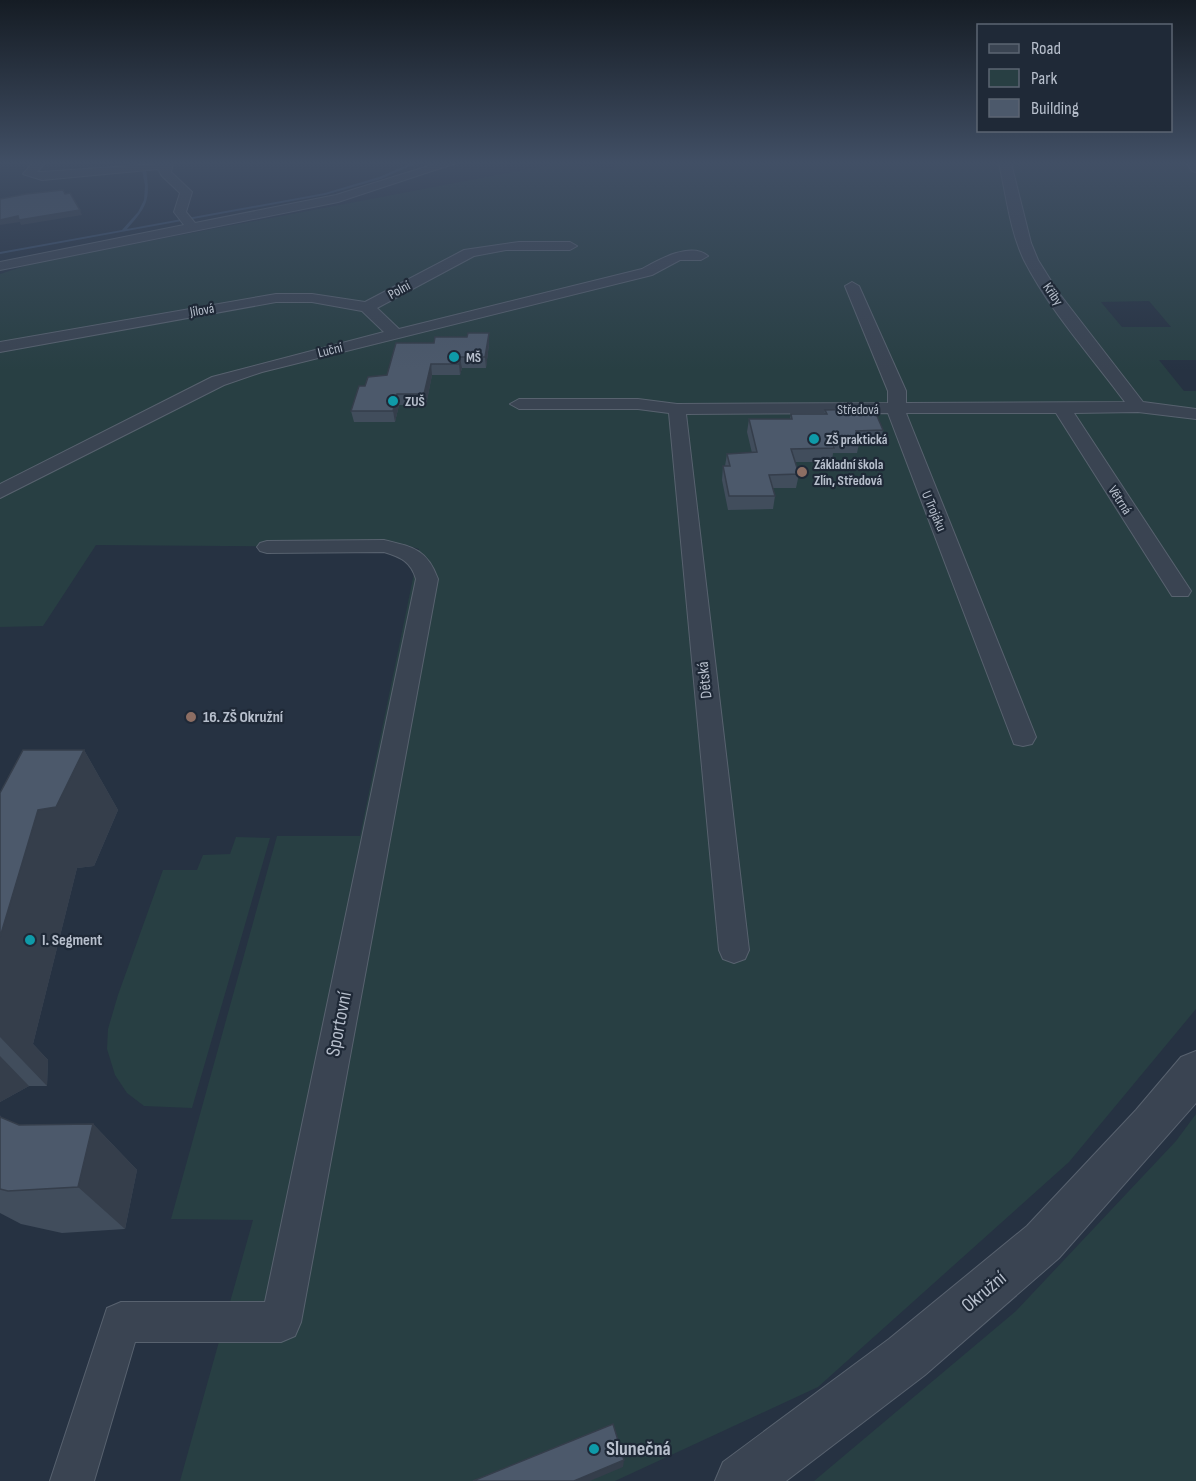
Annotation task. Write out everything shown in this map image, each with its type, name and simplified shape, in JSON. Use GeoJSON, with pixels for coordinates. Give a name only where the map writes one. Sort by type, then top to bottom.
{"type":"FeatureCollection","features":[{"type":"Feature","properties":{"kind":"street"},"geometry":{"type":"LineString","coordinates":[[0,266],[145,232]]}},
{"type":"Feature","properties":{"kind":"street","name":"Křiby"},"geometry":{"type":"LineString","coordinates":[[1021,232],[1031,260],[1056,298],[1138,407]]}},
{"type":"Feature","properties":{"kind":"street","name":"Polní"},"geometry":{"type":"LineString","coordinates":[[367,307],[446,263],[471,253],[507,247],[570,246]]}},
{"type":"Feature","properties":{"kind":"street","name":"Luční"},"geometry":{"type":"LineString","coordinates":[[0,492],[218,381],[255,369],[647,272],[673,251],[701,256]]}},
{"type":"Feature","properties":{"kind":"street","name":"U Trojáku"},"geometry":{"type":"LineString","coordinates":[[852,286],[896,390],[897,419],[1023,737]]}},
{"type":"Feature","properties":{"kind":"street","name":"Jílová"},"geometry":{"type":"LineString","coordinates":[[0,347],[258,300],[312,298],[367,307]]}},
{"type":"Feature","properties":{"kind":"street"},"geometry":{"type":"LineString","coordinates":[[367,307],[395,334]]}},
{"type":"Feature","properties":{"kind":"street","name":"Středová"},"geometry":{"type":"LineString","coordinates":[[519,404],[638,404],[677,409],[896,410],[1138,407],[1196,414]]}},
{"type":"Feature","properties":{"kind":"street","name":"Větrná"},"geometry":{"type":"LineString","coordinates":[[1062,408],[1180,591]]}},
{"type":"Feature","properties":{"kind":"street","name":"Dětská"},"geometry":{"type":"LineString","coordinates":[[677,409],[734,950]]}},
{"type":"Feature","properties":{"kind":"street","name":"Sportovní"},"geometry":{"type":"LineString","coordinates":[[72,1481],[121,1322],[281,1322],[427,579],[422,564],[407,552],[384,546],[267,547]]}},
{"type":"Feature","properties":{"kind":"street","name":"Okružní"},"geometry":{"type":"LineString","coordinates":[[742,1481],[907,1357],[1043,1242],[1151,1125],[1196,1071]]}},
{"type":"Feature","properties":{"kind":"green space"},"geometry":{"type":"Polygon","coordinates":[[[196,232],[1196,232],[1196,360],[1159,360],[1184,391],[1196,391],[1196,1009],[1069,1162],[818,1387],[615,1481],[180,1481],[253,1220],[171,1219],[277,836],[360,836],[419,549],[406,545],[335,547],[96,545],[43,626],[0,627],[0,274],[34,263],[196,232]],[[1149,301],[1101,302],[1122,327],[1171,327],[1149,301]]]}},
{"type":"Feature","properties":{"kind":"green space"},"geometry":{"type":"Polygon","coordinates":[[[236,837],[270,838],[192,1108],[144,1106],[127,1093],[115,1075],[107,1049],[108,1029],[118,995],[163,870],[197,870],[203,855],[230,854],[236,837]]]}},
{"type":"Feature","properties":{"kind":"green space"},"geometry":{"type":"Polygon","coordinates":[[[1196,1114],[1196,1481],[814,1481],[1016,1311],[1176,1141],[1196,1114]]]}},
{"type":"Feature","properties":{"kind":"building"},"geometry":{"type":"Polygon","coordinates":[[[468,333],[489,333],[485,357],[460,357],[459,364],[431,364],[424,394],[397,394],[393,411],[351,411],[359,386],[365,386],[368,377],[387,375],[396,343],[434,343],[435,337],[467,337],[468,333]]]}},
{"type":"Feature","properties":{"kind":"building"},"geometry":{"type":"Polygon","coordinates":[[[874,409],[883,430],[856,431],[860,440],[831,440],[834,448],[791,449],[799,474],[769,475],[775,496],[729,496],[723,466],[730,466],[727,454],[757,452],[749,419],[792,419],[791,414],[827,414],[825,410],[874,409]]]}},
{"type":"Feature","properties":{"kind":"building"},"geometry":{"type":"Polygon","coordinates":[[[23,750],[84,750],[56,807],[38,810],[0,937],[0,793],[23,750]]]}},
{"type":"Feature","properties":{"kind":"building"},"geometry":{"type":"Polygon","coordinates":[[[0,1117],[19,1125],[93,1124],[78,1187],[8,1191],[0,1189],[0,1117]]]}},
{"type":"Feature","properties":{"kind":"building","name":"Slunečná"},"geometry":{"type":"Polygon","coordinates":[[[613,1424],[624,1460],[574,1481],[473,1481],[613,1424]]]}},
{"type":"Feature","properties":{"kind":"waterway"},"geometry":{"type":"LineString","coordinates":[[0,253],[115,232]]}},
{"type":"Feature","properties":{"kind":"place","name":"MŠ"},"geometry":{"type":"Point","coordinates":[454,357]}},
{"type":"Feature","properties":{"kind":"place","name":"ZUŠ"},"geometry":{"type":"Point","coordinates":[393,401]}},
{"type":"Feature","properties":{"kind":"place","name":"ZŠ praktická"},"geometry":{"type":"Point","coordinates":[814,439]}},
{"type":"Feature","properties":{"kind":"place","name":"Základní škola Zlín, Středová"},"geometry":{"type":"Point","coordinates":[802,472]}},
{"type":"Feature","properties":{"kind":"place","name":"16. ZŠ Okružní"},"geometry":{"type":"Point","coordinates":[191,717]}},
{"type":"Feature","properties":{"kind":"place","name":"I. Segment"},"geometry":{"type":"Point","coordinates":[30,940]}},
{"type":"Feature","properties":{"kind":"place","name":"Slunečná"},"geometry":{"type":"Point","coordinates":[594,1449]}}]}
